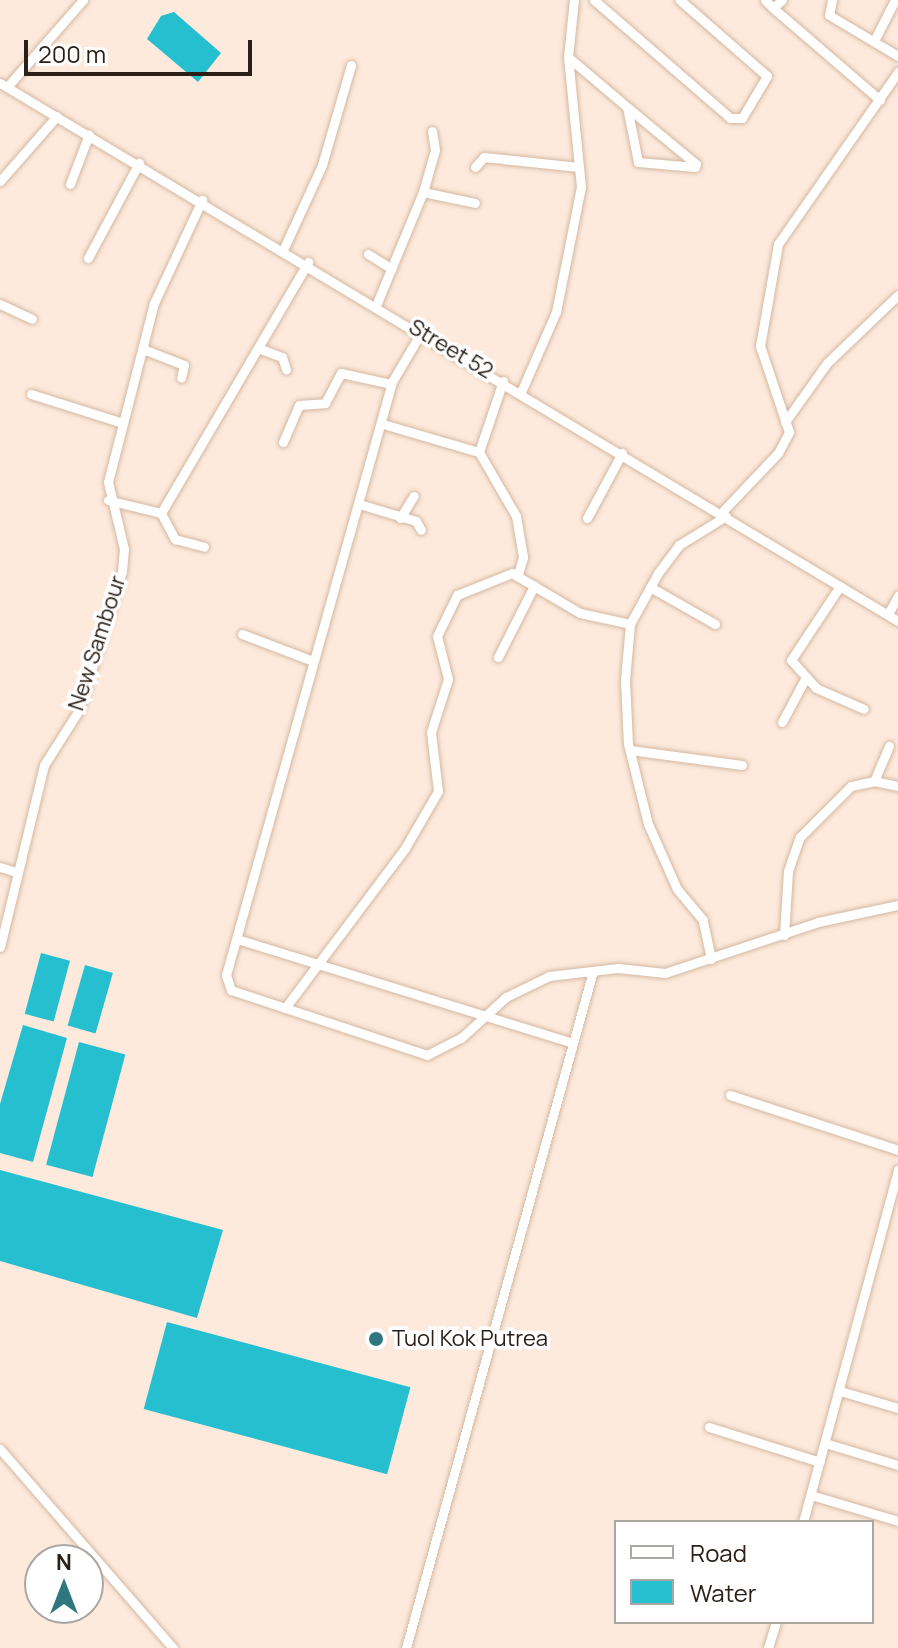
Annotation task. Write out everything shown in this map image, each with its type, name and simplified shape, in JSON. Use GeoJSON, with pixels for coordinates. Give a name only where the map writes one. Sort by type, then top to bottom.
{"type":"FeatureCollection","features":[{"type":"Feature","properties":{"kind":"street"},"geometry":{"type":"LineString","coordinates":[[4,85],[83,0]]}},
{"type":"Feature","properties":{"kind":"street"},"geometry":{"type":"LineString","coordinates":[[521,392],[556,312],[572,251],[578,167],[568,57],[574,0]]}},
{"type":"Feature","properties":{"kind":"street"},"geometry":{"type":"LineString","coordinates":[[594,0],[730,118],[742,118],[767,76],[680,0]]}},
{"type":"Feature","properties":{"kind":"street"},"geometry":{"type":"LineString","coordinates":[[765,0],[880,100]]}},
{"type":"Feature","properties":{"kind":"street"},"geometry":{"type":"LineString","coordinates":[[773,8],[782,0]]}},
{"type":"Feature","properties":{"kind":"street"},"geometry":{"type":"LineString","coordinates":[[832,0],[829,15],[898,56]]}},
{"type":"Feature","properties":{"kind":"street"},"geometry":{"type":"LineString","coordinates":[[874,41],[895,0]]}},
{"type":"Feature","properties":{"kind":"street"},"geometry":{"type":"LineString","coordinates":[[568,57],[696,164],[695,167],[638,162],[627,107]]}},
{"type":"Feature","properties":{"kind":"street"},"geometry":{"type":"LineString","coordinates":[[284,248],[322,165],[351,65]]}},
{"type":"Feature","properties":{"kind":"street"},"geometry":{"type":"LineString","coordinates":[[711,959],[703,920],[677,889],[648,824],[630,750],[630,624],[650,587],[679,545],[723,514],[778,453],[788,435],[760,346],[777,246],[898,72]]}},
{"type":"Feature","properties":{"kind":"street","name":"Street 52"},"geometry":{"type":"LineString","coordinates":[[4,85],[377,303],[898,621]]}},
{"type":"Feature","properties":{"kind":"street"},"geometry":{"type":"LineString","coordinates":[[0,181],[57,116]]}},
{"type":"Feature","properties":{"kind":"street"},"geometry":{"type":"LineString","coordinates":[[377,303],[423,192],[435,150],[432,131]]}},
{"type":"Feature","properties":{"kind":"street"},"geometry":{"type":"LineString","coordinates":[[70,184],[89,134]]}},
{"type":"Feature","properties":{"kind":"street"},"geometry":{"type":"LineString","coordinates":[[475,167],[484,157],[578,167]]}},
{"type":"Feature","properties":{"kind":"street"},"geometry":{"type":"LineString","coordinates":[[88,258],[139,163]]}},
{"type":"Feature","properties":{"kind":"street"},"geometry":{"type":"LineString","coordinates":[[423,192],[475,203]]}},
{"type":"Feature","properties":{"kind":"street","name":"New Sambour"},"geometry":{"type":"LineString","coordinates":[[0,947],[44,765],[79,710],[122,571],[124,549],[108,500],[123,423],[165,274],[202,200]]}},
{"type":"Feature","properties":{"kind":"street"},"geometry":{"type":"LineString","coordinates":[[368,254],[392,269]]}},
{"type":"Feature","properties":{"kind":"street"},"geometry":{"type":"LineString","coordinates":[[161,513],[308,262]]}},
{"type":"Feature","properties":{"kind":"street"},"geometry":{"type":"LineString","coordinates":[[785,422],[827,363],[898,295]]}},
{"type":"Feature","properties":{"kind":"street"},"geometry":{"type":"LineString","coordinates":[[0,304],[32,319]]}},
{"type":"Feature","properties":{"kind":"street"},"geometry":{"type":"LineString","coordinates":[[422,331],[391,384],[383,424],[313,661],[226,984],[285,1008],[427,1055],[530,984],[593,971],[665,973],[784,935],[898,905]]}},
{"type":"Feature","properties":{"kind":"street"},"geometry":{"type":"LineString","coordinates":[[258,348],[282,357],[286,369]]}},
{"type":"Feature","properties":{"kind":"street"},"geometry":{"type":"LineString","coordinates":[[143,349],[184,365],[181,378]]}},
{"type":"Feature","properties":{"kind":"street"},"geometry":{"type":"LineString","coordinates":[[283,442],[299,405],[325,403],[341,373],[391,384]]}},
{"type":"Feature","properties":{"kind":"street"},"geometry":{"type":"LineString","coordinates":[[479,452],[503,381]]}},
{"type":"Feature","properties":{"kind":"street"},"geometry":{"type":"LineString","coordinates":[[31,394],[123,423]]}},
{"type":"Feature","properties":{"kind":"street"},"geometry":{"type":"LineString","coordinates":[[383,424],[479,452],[516,516],[523,557],[518,575]]}},
{"type":"Feature","properties":{"kind":"street"},"geometry":{"type":"LineString","coordinates":[[587,518],[622,453]]}},
{"type":"Feature","properties":{"kind":"street"},"geometry":{"type":"LineString","coordinates":[[400,518],[414,496]]}},
{"type":"Feature","properties":{"kind":"street"},"geometry":{"type":"LineString","coordinates":[[108,500],[161,513],[175,539],[204,547]]}},
{"type":"Feature","properties":{"kind":"street"},"geometry":{"type":"LineString","coordinates":[[359,504],[419,523],[421,530]]}},
{"type":"Feature","properties":{"kind":"street"},"geometry":{"type":"LineString","coordinates":[[518,575],[580,613],[630,624]]}},
{"type":"Feature","properties":{"kind":"street"},"geometry":{"type":"LineString","coordinates":[[285,1008],[320,965],[438,791],[431,732],[448,679],[437,636],[445,609],[457,595],[518,575]]}},
{"type":"Feature","properties":{"kind":"street"},"geometry":{"type":"LineString","coordinates":[[498,657],[534,586]]}},
{"type":"Feature","properties":{"kind":"street"},"geometry":{"type":"LineString","coordinates":[[840,586],[791,656],[806,677],[864,709]]}},
{"type":"Feature","properties":{"kind":"street"},"geometry":{"type":"LineString","coordinates":[[650,587],[715,624]]}},
{"type":"Feature","properties":{"kind":"street"},"geometry":{"type":"LineString","coordinates":[[888,614],[898,596]]}},
{"type":"Feature","properties":{"kind":"street"},"geometry":{"type":"LineString","coordinates":[[242,634],[313,661]]}},
{"type":"Feature","properties":{"kind":"street"},"geometry":{"type":"LineString","coordinates":[[782,722],[806,677]]}},
{"type":"Feature","properties":{"kind":"street"},"geometry":{"type":"LineString","coordinates":[[874,781],[889,746]]}},
{"type":"Feature","properties":{"kind":"street"},"geometry":{"type":"LineString","coordinates":[[630,750],[742,765]]}},
{"type":"Feature","properties":{"kind":"street"},"geometry":{"type":"LineString","coordinates":[[784,935],[788,871],[800,837],[845,791],[874,781],[898,786]]}},
{"type":"Feature","properties":{"kind":"street"},"geometry":{"type":"LineString","coordinates":[[0,867],[16,872]]}},
{"type":"Feature","properties":{"kind":"street"},"geometry":{"type":"LineString","coordinates":[[237,939],[572,1043]]}},
{"type":"Feature","properties":{"kind":"street"},"geometry":{"type":"LineString","coordinates":[[406,1648],[593,971]]}},
{"type":"Feature","properties":{"kind":"street"},"geometry":{"type":"LineString","coordinates":[[730,1095],[898,1150]]}},
{"type":"Feature","properties":{"kind":"street"},"geometry":{"type":"LineString","coordinates":[[804,1520],[898,1170]]}},
{"type":"Feature","properties":{"kind":"street"},"geometry":{"type":"LineString","coordinates":[[840,1391],[898,1408]]}},
{"type":"Feature","properties":{"kind":"street"},"geometry":{"type":"LineString","coordinates":[[709,1427],[820,1462]]}},
{"type":"Feature","properties":{"kind":"street"},"geometry":{"type":"LineString","coordinates":[[825,1443],[898,1465]]}},
{"type":"Feature","properties":{"kind":"street"},"geometry":{"type":"LineString","coordinates":[[0,1449],[173,1648]]}},
{"type":"Feature","properties":{"kind":"street"},"geometry":{"type":"LineString","coordinates":[[811,1495],[898,1521]]}},
{"type":"Feature","properties":{"kind":"street"},"geometry":{"type":"LineString","coordinates":[[768,1648],[775,1624]]}},
{"type":"Feature","properties":{"kind":"water"},"geometry":{"type":"Polygon","coordinates":[[[174,12],[221,53],[198,82],[147,39],[161,16],[174,12]]]}},
{"type":"Feature","properties":{"kind":"water"},"geometry":{"type":"Polygon","coordinates":[[[41,953],[70,961],[54,1022],[25,1014],[41,953]]]}},
{"type":"Feature","properties":{"kind":"water"},"geometry":{"type":"Polygon","coordinates":[[[85,965],[113,973],[96,1034],[68,1026],[85,965]]]}},
{"type":"Feature","properties":{"kind":"water"},"geometry":{"type":"Polygon","coordinates":[[[23,1025],[67,1038],[33,1162],[0,1153],[0,1104],[23,1025]]]}},
{"type":"Feature","properties":{"kind":"water"},"geometry":{"type":"Polygon","coordinates":[[[79,1042],[125,1054],[92,1177],[46,1165],[79,1042]]]}},
{"type":"Feature","properties":{"kind":"water"},"geometry":{"type":"Polygon","coordinates":[[[0,1170],[223,1230],[197,1318],[0,1261],[0,1170]]]}},
{"type":"Feature","properties":{"kind":"water"},"geometry":{"type":"Polygon","coordinates":[[[167,1322],[410,1387],[387,1474],[144,1409],[167,1322]]]}},
{"type":"Feature","properties":{"kind":"place","name":"Tuol Kok Putrea"},"geometry":{"type":"Point","coordinates":[376,1339]}}]}
